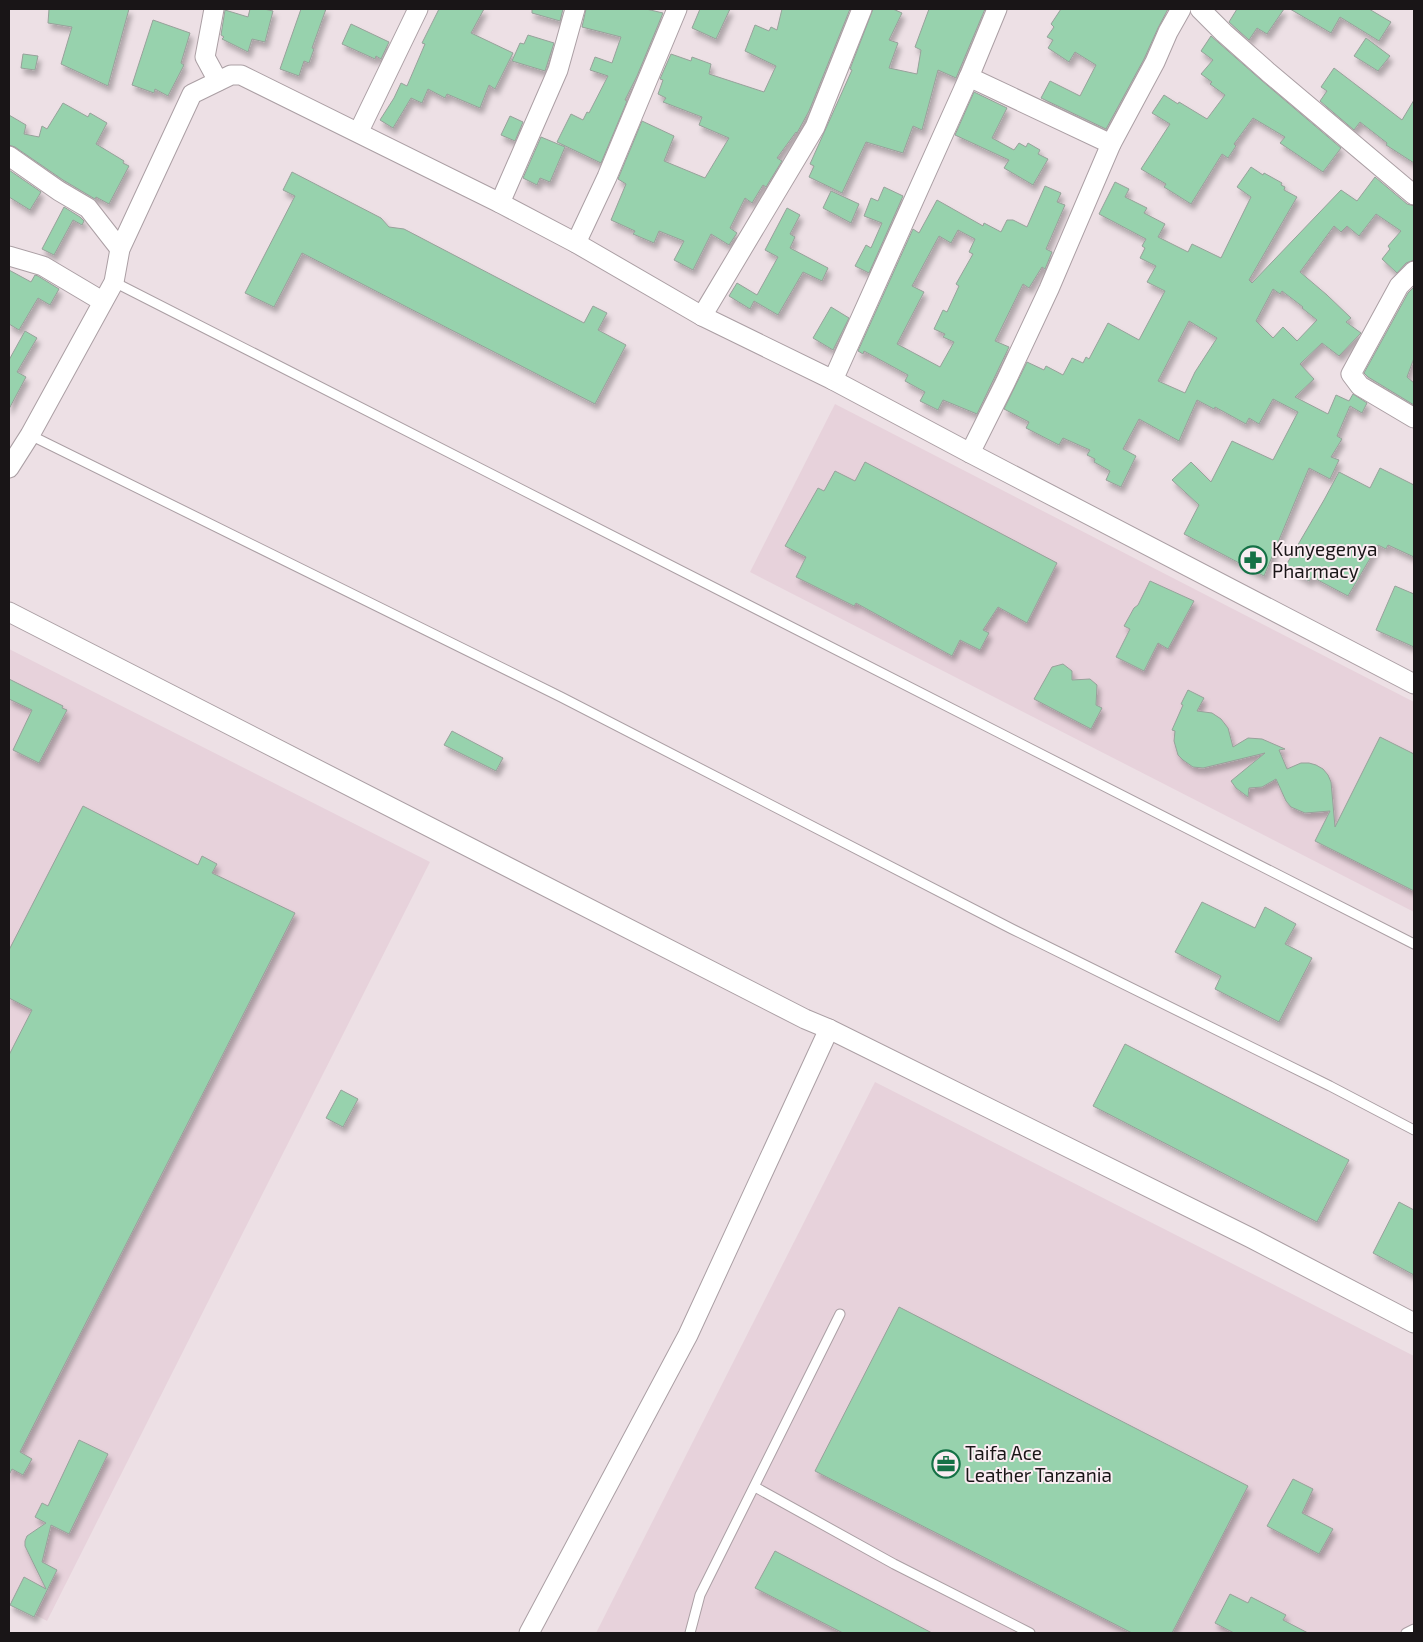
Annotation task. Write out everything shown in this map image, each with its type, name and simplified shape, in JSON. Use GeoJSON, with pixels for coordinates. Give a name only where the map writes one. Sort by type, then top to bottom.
{"type":"FeatureCollection","features":[{"type":"Feature","properties":{"kind":"street"},"geometry":{"type":"LineString","coordinates":[[214,9],[205,57],[218,81]]}},
{"type":"Feature","properties":{"kind":"street"},"geometry":{"type":"LineString","coordinates":[[358,132],[418,9]]}},
{"type":"Feature","properties":{"kind":"street"},"geometry":{"type":"LineString","coordinates":[[500,203],[558,70],[575,9]]}},
{"type":"Feature","properties":{"kind":"street"},"geometry":{"type":"LineString","coordinates":[[576,243],[607,177],[677,9]]}},
{"type":"Feature","properties":{"kind":"street"},"geometry":{"type":"LineString","coordinates":[[702,316],[816,127],[862,9]]}},
{"type":"Feature","properties":{"kind":"street"},"geometry":{"type":"LineString","coordinates":[[833,380],[970,77],[997,9]]}},
{"type":"Feature","properties":{"kind":"street"},"geometry":{"type":"LineString","coordinates":[[970,453],[1049,289],[1111,144],[1181,9]]}},
{"type":"Feature","properties":{"kind":"street"},"geometry":{"type":"LineString","coordinates":[[1200,9],[1268,72],[1414,195]]}},
{"type":"Feature","properties":{"kind":"street"},"geometry":{"type":"LineString","coordinates":[[9,468],[30,434],[114,282],[120,249],[192,94],[231,75],[241,75],[500,203],[576,243],[702,316],[833,380],[1414,684]]}},
{"type":"Feature","properties":{"kind":"street"},"geometry":{"type":"LineString","coordinates":[[970,77],[1111,144]]}},
{"type":"Feature","properties":{"kind":"street"},"geometry":{"type":"LineString","coordinates":[[9,156],[46,183],[88,208],[120,249]]}},
{"type":"Feature","properties":{"kind":"street"},"geometry":{"type":"LineString","coordinates":[[9,256],[43,266],[102,301]]}},
{"type":"Feature","properties":{"kind":"street"},"geometry":{"type":"LineString","coordinates":[[1414,271],[1400,286],[1351,374],[1360,386],[1414,418]]}},
{"type":"Feature","properties":{"kind":"street"},"geometry":{"type":"LineString","coordinates":[[9,612],[787,1010],[1251,1238],[1414,1323]]}},
{"type":"Feature","properties":{"kind":"street"},"geometry":{"type":"LineString","coordinates":[[529,1633],[688,1335],[829,1029]]}},
{"type":"Feature","properties":{"kind":"lane"},"geometry":{"type":"LineString","coordinates":[[114,282],[1414,944]]}},
{"type":"Feature","properties":{"kind":"lane"},"geometry":{"type":"LineString","coordinates":[[30,434],[561,697],[995,920],[1330,1086],[1414,1130]]}},
{"type":"Feature","properties":{"kind":"lane"},"geometry":{"type":"LineString","coordinates":[[690,1633],[700,1595],[840,1314]]}},
{"type":"Feature","properties":{"kind":"lane"},"geometry":{"type":"LineString","coordinates":[[755,1487],[894,1564],[1030,1633]]}},
{"type":"Feature","properties":{"kind":"lane"},"geometry":{"type":"LineString","coordinates":[[1406,1633],[1414,1629]]}},
{"type":"Feature","properties":{"kind":"shaded area"},"geometry":{"type":"Polygon","coordinates":[[[835,404],[1414,702],[1414,912],[750,572],[835,404]]]}},
{"type":"Feature","properties":{"kind":"shaded area"},"geometry":{"type":"Polygon","coordinates":[[[9,649],[430,862],[47,1621],[9,1601],[9,649]]]}},
{"type":"Feature","properties":{"kind":"shaded area"},"geometry":{"type":"Polygon","coordinates":[[[875,1082],[1414,1356],[1414,1633],[596,1633],[875,1082]]]}},
{"type":"Feature","properties":{"kind":"building"},"geometry":{"type":"Polygon","coordinates":[[[49,9],[129,9],[108,86],[61,64],[72,27],[48,23],[49,9]]]}},
{"type":"Feature","properties":{"kind":"building"},"geometry":{"type":"Polygon","coordinates":[[[250,9],[273,11],[265,42],[252,39],[248,52],[222,39],[224,37],[221,35],[225,10],[248,17],[250,9]]]}},
{"type":"Feature","properties":{"kind":"building"},"geometry":{"type":"Polygon","coordinates":[[[301,9],[326,9],[312,48],[314,49],[309,63],[304,61],[299,76],[280,69],[301,9]]]}},
{"type":"Feature","properties":{"kind":"building"},"geometry":{"type":"Polygon","coordinates":[[[439,9],[484,9],[471,33],[513,53],[495,89],[489,85],[480,108],[447,94],[445,98],[428,89],[422,103],[411,98],[393,128],[380,120],[401,83],[407,86],[425,44],[422,43],[439,9]]]}},
{"type":"Feature","properties":{"kind":"building"},"geometry":{"type":"Polygon","coordinates":[[[532,9],[563,9],[560,21],[532,13],[532,9]]]}},
{"type":"Feature","properties":{"kind":"building"},"geometry":{"type":"Polygon","coordinates":[[[586,9],[646,9],[663,13],[625,100],[627,101],[601,163],[557,142],[571,114],[583,120],[587,112],[589,113],[608,76],[590,70],[595,57],[612,63],[621,37],[582,27],[586,9]]]}},
{"type":"Feature","properties":{"kind":"building"},"geometry":{"type":"Polygon","coordinates":[[[700,9],[730,9],[716,39],[692,28],[700,9]]]}},
{"type":"Feature","properties":{"kind":"building"},"geometry":{"type":"Polygon","coordinates":[[[782,9],[850,9],[809,111],[797,133],[777,158],[782,161],[766,187],[763,185],[752,203],[745,198],[730,228],[737,233],[729,245],[711,234],[693,270],[674,260],[684,241],[659,231],[654,243],[633,234],[635,231],[611,220],[626,184],[618,179],[642,121],[674,136],[664,161],[705,178],[729,138],[699,125],[702,117],[663,102],[666,98],[658,94],[663,80],[660,79],[671,54],[691,61],[692,57],[711,64],[709,74],[764,92],[776,66],[745,51],[755,25],[769,31],[771,27],[777,30],[782,9]]]}},
{"type":"Feature","properties":{"kind":"building"},"geometry":{"type":"Polygon","coordinates":[[[873,9],[893,9],[902,13],[889,40],[898,43],[889,68],[917,74],[921,50],[915,47],[929,9],[985,9],[956,78],[938,70],[922,130],[913,126],[903,153],[866,142],[842,193],[809,177],[814,166],[810,164],[852,70],[850,69],[873,9]]]}},
{"type":"Feature","properties":{"kind":"building"},"geometry":{"type":"Polygon","coordinates":[[[1061,9],[1168,9],[1144,59],[1106,129],[1041,98],[1050,81],[1080,96],[1096,65],[1075,52],[1069,62],[1048,48],[1053,40],[1047,37],[1054,27],[1051,24],[1061,9]]]}},
{"type":"Feature","properties":{"kind":"building"},"geometry":{"type":"Polygon","coordinates":[[[1237,9],[1284,9],[1267,34],[1257,28],[1249,40],[1229,22],[1237,9]]]}},
{"type":"Feature","properties":{"kind":"building"},"geometry":{"type":"Polygon","coordinates":[[[1290,9],[1369,9],[1391,22],[1379,41],[1340,17],[1331,33],[1290,9]]]}},
{"type":"Feature","properties":{"kind":"building"},"geometry":{"type":"Polygon","coordinates":[[[153,20],[190,33],[181,63],[184,65],[168,96],[155,89],[154,93],[132,85],[153,20]]]}},
{"type":"Feature","properties":{"kind":"building"},"geometry":{"type":"Polygon","coordinates":[[[351,24],[389,42],[381,59],[376,56],[375,59],[342,44],[351,24]]]}},
{"type":"Feature","properties":{"kind":"building"},"geometry":{"type":"Polygon","coordinates":[[[528,35],[554,43],[545,71],[512,61],[520,43],[524,44],[528,35]]]}},
{"type":"Feature","properties":{"kind":"building"},"geometry":{"type":"Polygon","coordinates":[[[1211,36],[1341,148],[1323,172],[1280,143],[1285,137],[1253,118],[1234,144],[1236,146],[1228,158],[1222,154],[1191,204],[1164,187],[1166,184],[1141,169],[1170,124],[1152,113],[1164,95],[1207,119],[1225,95],[1210,84],[1212,82],[1201,74],[1213,60],[1201,51],[1211,36]]]}},
{"type":"Feature","properties":{"kind":"building"},"geometry":{"type":"Polygon","coordinates":[[[1366,38],[1390,56],[1378,71],[1354,56],[1366,38]]]}},
{"type":"Feature","properties":{"kind":"building"},"geometry":{"type":"Polygon","coordinates":[[[23,54],[38,56],[35,70],[21,68],[23,54]]]}},
{"type":"Feature","properties":{"kind":"building"},"geometry":{"type":"Polygon","coordinates":[[[1334,68],[1402,120],[1414,100],[1414,163],[1386,145],[1387,143],[1360,122],[1354,130],[1320,101],[1327,91],[1321,87],[1334,68]]]}},
{"type":"Feature","properties":{"kind":"building"},"geometry":{"type":"Polygon","coordinates":[[[974,92],[1007,108],[992,138],[1014,150],[1019,143],[1026,147],[1028,143],[1040,150],[1038,154],[1048,159],[1033,185],[1004,168],[1009,160],[955,135],[974,92]]]}},
{"type":"Feature","properties":{"kind":"building"},"geometry":{"type":"Polygon","coordinates":[[[63,103],[88,117],[90,113],[107,123],[96,144],[129,166],[109,204],[96,197],[95,199],[9,145],[9,115],[26,125],[24,134],[39,137],[42,126],[47,129],[63,103]]]}},
{"type":"Feature","properties":{"kind":"building"},"geometry":{"type":"Polygon","coordinates":[[[510,116],[523,122],[515,141],[501,135],[510,116]]]}},
{"type":"Feature","properties":{"kind":"building"},"geometry":{"type":"Polygon","coordinates":[[[541,137],[565,147],[550,182],[540,178],[537,185],[523,178],[541,137]]]}},
{"type":"Feature","properties":{"kind":"building"},"geometry":{"type":"Polygon","coordinates":[[[1251,167],[1263,175],[1264,173],[1282,183],[1281,185],[1285,187],[1284,190],[1297,197],[1249,280],[1252,283],[1341,190],[1357,201],[1375,177],[1407,204],[1414,206],[1414,260],[1406,263],[1397,273],[1382,259],[1390,249],[1388,246],[1401,231],[1376,214],[1359,236],[1347,226],[1341,232],[1334,226],[1300,272],[1351,318],[1346,322],[1361,333],[1339,356],[1322,343],[1300,364],[1314,379],[1295,397],[1328,414],[1336,395],[1349,401],[1353,394],[1367,403],[1362,413],[1350,406],[1337,436],[1342,439],[1331,457],[1339,460],[1330,479],[1309,468],[1264,576],[1184,534],[1199,505],[1172,480],[1191,462],[1211,482],[1232,441],[1273,460],[1298,412],[1273,399],[1259,424],[1249,418],[1246,424],[1215,407],[1214,409],[1197,400],[1179,441],[1139,419],[1123,449],[1136,456],[1121,487],[1106,480],[1110,471],[1094,462],[1095,459],[1087,455],[1090,450],[1063,438],[1059,445],[1026,428],[1029,422],[1004,409],[1027,362],[1044,370],[1046,366],[1063,375],[1072,358],[1083,363],[1086,357],[1089,359],[1108,323],[1139,340],[1165,291],[1147,282],[1156,266],[1140,258],[1145,248],[1142,246],[1146,239],[1099,214],[1115,182],[1129,189],[1125,197],[1147,208],[1144,213],[1165,224],[1158,237],[1188,252],[1192,244],[1221,258],[1251,197],[1237,187],[1251,167]],[[1273,289],[1256,321],[1273,338],[1283,327],[1297,341],[1317,320],[1282,291],[1280,294],[1273,289]],[[1189,321],[1158,381],[1185,393],[1195,372],[1217,338],[1189,321]]]}},
{"type":"Feature","properties":{"kind":"building"},"geometry":{"type":"Polygon","coordinates":[[[9,170],[41,192],[30,210],[9,197],[9,170]]]}},
{"type":"Feature","properties":{"kind":"building"},"geometry":{"type":"Polygon","coordinates":[[[292,172],[381,218],[389,227],[404,229],[584,323],[593,306],[607,313],[598,330],[626,345],[595,404],[302,253],[274,307],[245,293],[295,196],[283,190],[292,172]]]}},
{"type":"Feature","properties":{"kind":"building"},"geometry":{"type":"Polygon","coordinates":[[[1045,186],[1061,193],[1057,202],[1065,205],[1046,249],[1052,252],[1045,269],[1042,267],[1029,288],[1023,284],[995,341],[1009,347],[977,414],[943,400],[938,410],[920,401],[925,392],[905,381],[908,375],[864,351],[863,354],[858,351],[913,229],[919,233],[937,200],[983,226],[984,223],[1001,232],[1007,220],[1013,220],[1027,227],[1045,186]],[[958,230],[951,243],[939,236],[912,286],[924,292],[897,344],[940,367],[954,342],[943,337],[945,334],[934,329],[943,310],[947,312],[959,286],[956,284],[973,254],[969,252],[975,239],[958,230]]]}},
{"type":"Feature","properties":{"kind":"building"},"geometry":{"type":"Polygon","coordinates":[[[884,187],[903,196],[869,273],[855,266],[866,245],[871,248],[882,223],[864,216],[871,198],[878,201],[884,187]]]}},
{"type":"Feature","properties":{"kind":"building"},"geometry":{"type":"Polygon","coordinates":[[[831,191],[859,204],[851,223],[823,208],[831,191]]]}},
{"type":"Feature","properties":{"kind":"building"},"geometry":{"type":"Polygon","coordinates":[[[64,207],[84,221],[82,225],[73,220],[54,255],[42,249],[64,207]]]}},
{"type":"Feature","properties":{"kind":"building"},"geometry":{"type":"Polygon","coordinates":[[[787,208],[800,215],[790,234],[795,237],[790,248],[828,268],[822,281],[803,272],[778,315],[754,301],[750,309],[729,296],[737,283],[757,295],[778,257],[765,250],[787,208]]]}},
{"type":"Feature","properties":{"kind":"building"},"geometry":{"type":"Polygon","coordinates":[[[9,270],[31,282],[35,275],[38,276],[59,289],[50,305],[38,298],[19,330],[9,324],[9,270]]]}},
{"type":"Feature","properties":{"kind":"building"},"geometry":{"type":"Polygon","coordinates":[[[1414,287],[1414,358],[1407,377],[1414,383],[1414,405],[1364,373],[1408,293],[1414,287]]]}},
{"type":"Feature","properties":{"kind":"building"},"geometry":{"type":"Polygon","coordinates":[[[831,307],[849,318],[833,350],[813,338],[831,307]]]}},
{"type":"Feature","properties":{"kind":"building"},"geometry":{"type":"Polygon","coordinates":[[[25,331],[37,338],[17,372],[26,377],[9,409],[9,360],[25,331]]]}},
{"type":"Feature","properties":{"kind":"building"},"geometry":{"type":"Polygon","coordinates":[[[865,462],[1057,563],[1027,623],[998,607],[983,630],[989,633],[980,650],[960,640],[952,656],[856,603],[854,606],[796,577],[806,557],[785,546],[818,488],[824,491],[835,471],[855,481],[865,462]]]}},
{"type":"Feature","properties":{"kind":"building"},"geometry":{"type":"Polygon","coordinates":[[[1380,468],[1414,485],[1414,557],[1388,545],[1386,549],[1378,545],[1348,596],[1312,577],[1309,581],[1285,567],[1339,472],[1370,488],[1380,468]]]}},
{"type":"Feature","properties":{"kind":"building"},"geometry":{"type":"Polygon","coordinates":[[[1150,581],[1194,601],[1168,649],[1158,643],[1144,671],[1116,657],[1130,629],[1124,626],[1134,608],[1138,605],[1150,581]]]}},
{"type":"Feature","properties":{"kind":"building"},"geometry":{"type":"Polygon","coordinates":[[[1395,586],[1414,594],[1414,647],[1376,630],[1395,586]]]}},
{"type":"Feature","properties":{"kind":"building"},"geometry":{"type":"Polygon","coordinates":[[[1063,664],[1072,671],[1072,680],[1090,679],[1097,685],[1096,705],[1102,708],[1091,729],[1034,699],[1052,667],[1063,664]]]}},
{"type":"Feature","properties":{"kind":"building"},"geometry":{"type":"Polygon","coordinates":[[[9,679],[63,706],[62,708],[67,710],[39,763],[13,750],[32,710],[9,699],[9,679]]]}},
{"type":"Feature","properties":{"kind":"building"},"geometry":{"type":"Polygon","coordinates":[[[1188,690],[1204,698],[1197,711],[1212,713],[1221,719],[1228,728],[1233,747],[1248,738],[1262,739],[1285,749],[1279,750],[1287,769],[1301,763],[1309,763],[1323,769],[1331,782],[1335,827],[1380,737],[1414,754],[1414,891],[1315,841],[1330,811],[1305,813],[1291,807],[1286,801],[1276,779],[1262,787],[1249,788],[1248,797],[1236,788],[1231,781],[1265,753],[1203,768],[1193,767],[1183,760],[1178,755],[1174,741],[1175,731],[1172,730],[1188,690]]]}},
{"type":"Feature","properties":{"kind":"building"},"geometry":{"type":"Polygon","coordinates":[[[452,731],[503,758],[496,771],[444,745],[452,731]]]}},
{"type":"Feature","properties":{"kind":"building"},"geometry":{"type":"Polygon","coordinates":[[[83,806],[198,865],[202,856],[217,864],[212,873],[295,913],[20,1452],[32,1459],[23,1475],[12,1469],[9,1475],[9,1055],[32,1010],[9,998],[9,950],[83,806]]]}},
{"type":"Feature","properties":{"kind":"building"},"geometry":{"type":"Polygon","coordinates":[[[1202,902],[1255,928],[1265,907],[1296,924],[1285,944],[1312,958],[1279,1022],[1215,989],[1221,976],[1175,952],[1202,902]]]}},
{"type":"Feature","properties":{"kind":"building"},"geometry":{"type":"Polygon","coordinates":[[[1125,1044],[1349,1160],[1317,1222],[1093,1106],[1125,1044]]]}},
{"type":"Feature","properties":{"kind":"building"},"geometry":{"type":"Polygon","coordinates":[[[341,1090],[358,1099],[343,1127],[326,1118],[341,1090]]]}},
{"type":"Feature","properties":{"kind":"building"},"geometry":{"type":"Polygon","coordinates":[[[1399,1202],[1414,1210],[1414,1275],[1373,1253],[1399,1202]]]}},
{"type":"Feature","properties":{"kind":"building"},"geometry":{"type":"Polygon","coordinates":[[[899,1307],[1248,1486],[1172,1633],[1132,1633],[815,1471],[899,1307]]]}},
{"type":"Feature","properties":{"kind":"building"},"geometry":{"type":"Polygon","coordinates":[[[79,1440],[108,1454],[69,1534],[51,1525],[42,1562],[57,1570],[34,1617],[10,1605],[24,1577],[46,1589],[25,1546],[25,1541],[27,1536],[46,1523],[35,1517],[42,1503],[48,1506],[79,1440]]]}},
{"type":"Feature","properties":{"kind":"building"},"geometry":{"type":"Polygon","coordinates":[[[1293,1479],[1313,1489],[1302,1513],[1333,1529],[1319,1554],[1267,1526],[1293,1479]]]}},
{"type":"Feature","properties":{"kind":"building"},"geometry":{"type":"Polygon","coordinates":[[[775,1551],[932,1633],[843,1633],[755,1588],[775,1551]]]}},
{"type":"Feature","properties":{"kind":"building"},"geometry":{"type":"Polygon","coordinates":[[[1230,1594],[1248,1603],[1251,1597],[1286,1615],[1283,1620],[1308,1633],[1234,1633],[1215,1623],[1230,1594]]]}},
{"type":"Feature","properties":{"kind":"place","name":"Kunyegenya Pharmacy"},"geometry":{"type":"Point","coordinates":[1253,560]}},
{"type":"Feature","properties":{"kind":"place","name":"Taifa Ace Leather Tanzania"},"geometry":{"type":"Point","coordinates":[946,1464]}}]}
